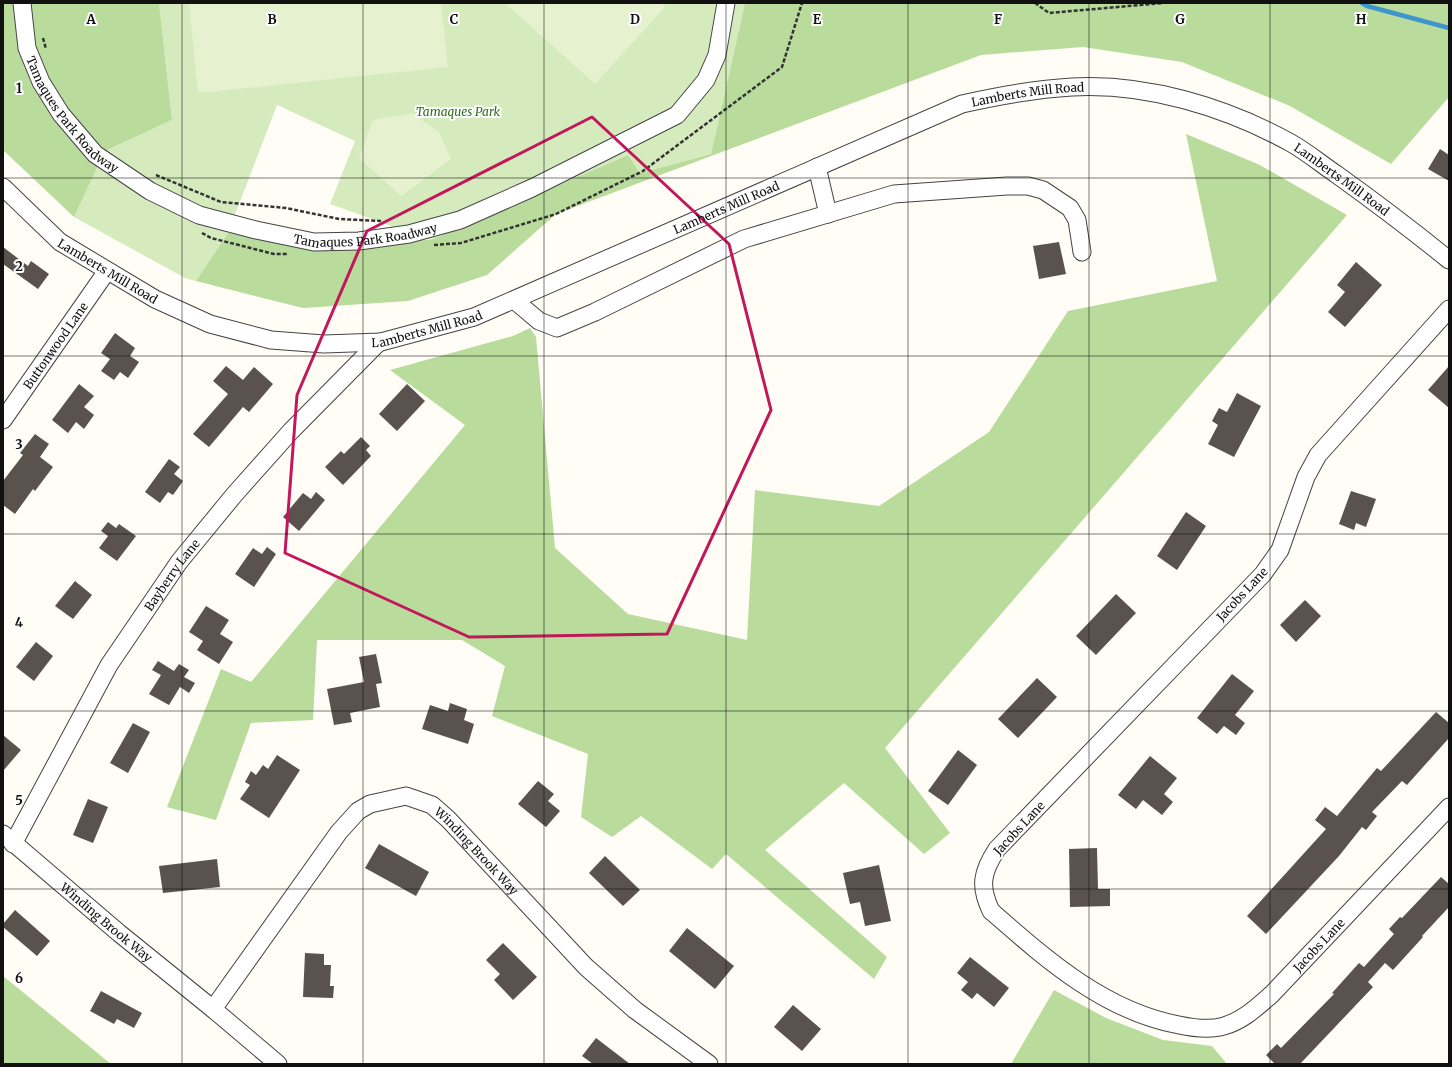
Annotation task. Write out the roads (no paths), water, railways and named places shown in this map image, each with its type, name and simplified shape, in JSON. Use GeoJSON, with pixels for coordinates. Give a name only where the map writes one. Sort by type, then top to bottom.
{"type":"FeatureCollection","features":[{"type":"Feature","properties":{"kind":"street","name":"Tamaques Park Roadway"},"geometry":{"type":"LineString","coordinates":[[22,3],[26,48],[41,82],[61,114],[96,154],[150,191],[199,214],[256,230],[314,242],[359,241],[409,234],[460,220],[551,179],[677,115],[706,80],[717,55],[726,3]]}},
{"type":"Feature","properties":{"kind":"street","name":"Lamberts Mill Road"},"geometry":{"type":"LineString","coordinates":[[3,187],[60,242],[107,272],[156,299],[210,324],[271,340],[324,344],[379,342],[474,317],[962,104],[1018,92],[1073,86],[1127,89],[1172,96],[1228,113],[1292,144],[1400,219],[1449,260]]}},
{"type":"Feature","properties":{"kind":"street"},"geometry":{"type":"LineString","coordinates":[[817,167],[828,214]]}},
{"type":"Feature","properties":{"kind":"street"},"geometry":{"type":"LineString","coordinates":[[514,300],[539,321],[558,328],[595,312],[744,239],[894,194],[1007,186],[1028,186],[1043,190],[1070,208],[1077,220],[1082,252]]}},
{"type":"Feature","properties":{"kind":"street","name":"Buttonwood Lane"},"geometry":{"type":"LineString","coordinates":[[3,420],[107,272]]}},
{"type":"Feature","properties":{"kind":"street","name":"Jacobs Lane"},"geometry":{"type":"LineString","coordinates":[[1449,309],[1318,455],[1306,477],[1280,550],[1263,574],[997,849],[987,865],[982,883],[984,898],[990,911],[1030,944],[1085,987],[1125,1009],[1166,1023],[1194,1028],[1223,1026],[1244,1018],[1272,994],[1449,807]]}},
{"type":"Feature","properties":{"kind":"street","name":"Bayberry Lane"},"geometry":{"type":"LineString","coordinates":[[8,839],[109,665],[179,562],[234,495],[291,431],[379,342]]}},
{"type":"Feature","properties":{"kind":"street","name":"Winding Brook Way"},"geometry":{"type":"LineString","coordinates":[[212,1009],[339,832],[358,811],[370,804],[406,796],[432,805],[448,819],[586,967],[635,1010],[709,1064]]}},
{"type":"Feature","properties":{"kind":"street","name":"Winding Brook Way"},"geometry":{"type":"LineString","coordinates":[[8,839],[278,1064]]}},
{"type":"Feature","properties":{"kind":"waterway"},"geometry":{"type":"LineString","coordinates":[[1362,3],[1367,6],[1449,28]]}},
{"type":"Feature","properties":{"kind":"park label","name":"Tamaques Park"},"geometry":{"type":"Point","coordinates":[458,111]}}]}
